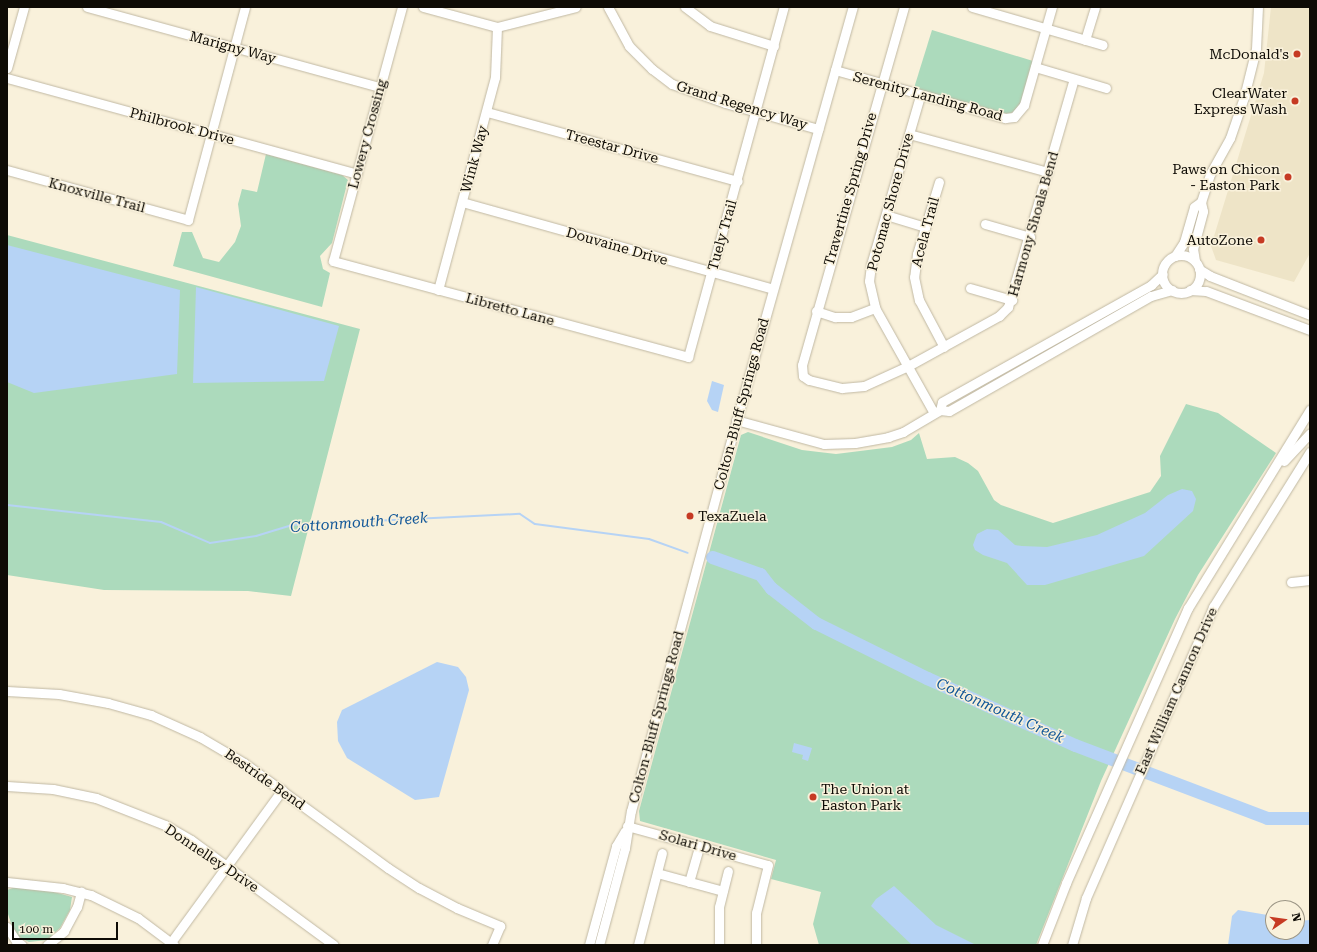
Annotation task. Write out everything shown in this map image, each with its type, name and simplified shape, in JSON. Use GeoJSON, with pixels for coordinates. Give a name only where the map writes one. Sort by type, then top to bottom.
{"type":"FeatureCollection","features":[{"type":"Feature","properties":{"kind":"street"},"geometry":{"type":"LineString","coordinates":[[7,68],[24,7]]}},
{"type":"Feature","properties":{"kind":"street","name":"Marigny Way"},"geometry":{"type":"LineString","coordinates":[[87,7],[380,87]]}},
{"type":"Feature","properties":{"kind":"street"},"geometry":{"type":"LineString","coordinates":[[211,133],[245,7]]}},
{"type":"Feature","properties":{"kind":"street","name":"Lowery Crossing"},"geometry":{"type":"LineString","coordinates":[[333,262],[402,7]]}},
{"type":"Feature","properties":{"kind":"street"},"geometry":{"type":"LineString","coordinates":[[423,7],[451,10],[497,26],[576,7]]}},
{"type":"Feature","properties":{"kind":"street","name":"Grand Regency Way"},"geometry":{"type":"LineString","coordinates":[[608,7],[629,46],[652,69],[672,84],[756,112],[818,129]]}},
{"type":"Feature","properties":{"kind":"street"},"geometry":{"type":"LineString","coordinates":[[685,7],[710,26],[774,46]]}},
{"type":"Feature","properties":{"kind":"street","name":"Tuely Trail"},"geometry":{"type":"LineString","coordinates":[[688,357],[738,181],[784,7]]}},
{"type":"Feature","properties":{"kind":"street","name":"Colton-Bluff Springs Road"},"geometry":{"type":"LineString","coordinates":[[599,945],[625,848],[627,826],[736,420],[853,7]]}},
{"type":"Feature","properties":{"kind":"street","name":"Travertine Spring Drive"},"geometry":{"type":"LineString","coordinates":[[802,373],[802,364],[816,311],[880,83],[904,7]]}},
{"type":"Feature","properties":{"kind":"street"},"geometry":{"type":"LineString","coordinates":[[972,7],[1104,45]]}},
{"type":"Feature","properties":{"kind":"street"},"geometry":{"type":"LineString","coordinates":[[1007,17],[1009,7]]}},
{"type":"Feature","properties":{"kind":"street","name":"Serenity Landing Road"},"geometry":{"type":"LineString","coordinates":[[835,70],[920,96],[1005,118],[1014,117],[1022,111],[1052,7]]}},
{"type":"Feature","properties":{"kind":"street"},"geometry":{"type":"LineString","coordinates":[[1086,40],[1094,7]]}},
{"type":"Feature","properties":{"kind":"street"},"geometry":{"type":"LineString","coordinates":[[1190,290],[1197,283],[1197,265],[1193,250],[1203,211],[1201,202],[1210,174],[1230,138],[1244,97],[1256,50],[1258,7]]}},
{"type":"Feature","properties":{"kind":"street","name":"Wink Way"},"geometry":{"type":"LineString","coordinates":[[438,290],[487,112],[495,77],[497,26]]}},
{"type":"Feature","properties":{"kind":"street"},"geometry":{"type":"LineString","coordinates":[[1035,68],[1106,88]]}},
{"type":"Feature","properties":{"kind":"street","name":"Philbrook Drive"},"geometry":{"type":"LineString","coordinates":[[7,78],[357,174]]}},
{"type":"Feature","properties":{"kind":"street","name":"Harmony Shoals Bend"},"geometry":{"type":"LineString","coordinates":[[802,373],[809,380],[828,386],[853,388],[864,386],[908,366],[1000,316],[1012,300],[1074,79]]}},
{"type":"Feature","properties":{"kind":"street","name":"Potomac Shore Drive"},"geometry":{"type":"LineString","coordinates":[[920,96],[870,274],[870,295],[875,308],[908,366],[937,412]]}},
{"type":"Feature","properties":{"kind":"street","name":"Treestar Drive"},"geometry":{"type":"LineString","coordinates":[[487,112],[738,181]]}},
{"type":"Feature","properties":{"kind":"street","name":"Knoxville Trail"},"geometry":{"type":"LineString","coordinates":[[7,170],[188,220],[211,133]]}},
{"type":"Feature","properties":{"kind":"street"},"geometry":{"type":"LineString","coordinates":[[909,134],[1048,172]]}},
{"type":"Feature","properties":{"kind":"street","name":"Acela Trail"},"geometry":{"type":"LineString","coordinates":[[938,182],[914,267],[915,290],[944,347]]}},
{"type":"Feature","properties":{"kind":"street","name":"Douvaine Drive"},"geometry":{"type":"LineString","coordinates":[[462,202],[773,289]]}},
{"type":"Feature","properties":{"kind":"street"},"geometry":{"type":"LineString","coordinates":[[1172,290],[1164,281],[1163,274],[1167,262],[1176,256],[1184,242],[1194,207],[1201,202]]}},
{"type":"Feature","properties":{"kind":"street"},"geometry":{"type":"LineString","coordinates":[[886,215],[925,227]]}},
{"type":"Feature","properties":{"kind":"street"},"geometry":{"type":"LineString","coordinates":[[985,224],[1030,237]]}},
{"type":"Feature","properties":{"kind":"street"},"geometry":{"type":"LineString","coordinates":[[1176,256],[1185,255],[1210,276],[1310,315]]}},
{"type":"Feature","properties":{"kind":"street","name":"Libretto Lane"},"geometry":{"type":"LineString","coordinates":[[333,262],[688,357]]}},
{"type":"Feature","properties":{"kind":"street"},"geometry":{"type":"LineString","coordinates":[[937,412],[942,402],[1150,285],[1163,274]]}},
{"type":"Feature","properties":{"kind":"street"},"geometry":{"type":"LineString","coordinates":[[970,288],[1012,300]]}},
{"type":"Feature","properties":{"kind":"street"},"geometry":{"type":"LineString","coordinates":[[736,420],[803,440],[838,444],[888,437],[937,412],[949,412],[1151,296],[1172,290],[1179,292],[1190,290],[1206,291],[1310,330]]}},
{"type":"Feature","properties":{"kind":"street"},"geometry":{"type":"LineString","coordinates":[[816,311],[835,317],[851,317],[875,308]]}},
{"type":"Feature","properties":{"kind":"street","name":"East William Cannon Drive"},"geometry":{"type":"LineString","coordinates":[[1042,945],[1105,793],[1188,608],[1310,410]]}},
{"type":"Feature","properties":{"kind":"street","name":"East William Cannon Drive"},"geometry":{"type":"LineString","coordinates":[[1255,497],[1310,432]]}},
{"type":"Feature","properties":{"kind":"street","name":"East William Cannon Drive"},"geometry":{"type":"LineString","coordinates":[[1072,945],[1086,898],[1127,800],[1213,607],[1310,452]]}},
{"type":"Feature","properties":{"kind":"street"},"geometry":{"type":"LineString","coordinates":[[1291,582],[1310,580]]}},
{"type":"Feature","properties":{"kind":"street","name":"Bestride Bend"},"geometry":{"type":"LineString","coordinates":[[7,691],[59,694],[151,715],[214,744],[282,790],[388,868],[427,893],[500,926],[492,945]]}},
{"type":"Feature","properties":{"kind":"street","name":"Donnelley Drive"},"geometry":{"type":"LineString","coordinates":[[7,786],[53,788],[108,801],[165,825],[226,865],[334,945]]}},
{"type":"Feature","properties":{"kind":"street"},"geometry":{"type":"LineString","coordinates":[[7,882],[31,883],[81,892],[138,918],[171,944],[226,865],[282,790]]}},
{"type":"Feature","properties":{"kind":"street","name":"Colton-Bluff Springs Road"},"geometry":{"type":"LineString","coordinates":[[589,945],[616,846],[627,826]]}},
{"type":"Feature","properties":{"kind":"street","name":"Solari Drive"},"geometry":{"type":"LineString","coordinates":[[627,826],[768,866],[756,913],[755,945]]}},
{"type":"Feature","properties":{"kind":"street"},"geometry":{"type":"LineString","coordinates":[[689,882],[699,846]]}},
{"type":"Feature","properties":{"kind":"street"},"geometry":{"type":"LineString","coordinates":[[638,945],[662,853]]}},
{"type":"Feature","properties":{"kind":"street"},"geometry":{"type":"LineString","coordinates":[[719,945],[718,914],[728,871]]}},
{"type":"Feature","properties":{"kind":"street"},"geometry":{"type":"LineString","coordinates":[[657,873],[723,891]]}},
{"type":"Feature","properties":{"kind":"street"},"geometry":{"type":"LineString","coordinates":[[47,945],[64,930],[77,907],[81,892]]}},
{"type":"Feature","properties":{"kind":"street"},"geometry":{"type":"LineString","coordinates":[[7,927],[16,941],[22,945]]}},
{"type":"Feature","properties":{"kind":"shaded area"},"geometry":{"type":"Polygon","coordinates":[[[1271,7],[1310,7],[1310,253],[1294,282],[1216,260],[1211,246],[1264,73],[1271,7]]]}},
{"type":"Feature","properties":{"kind":"green space"},"geometry":{"type":"Polygon","coordinates":[[[932,30],[1033,61],[1021,103],[1014,112],[1007,114],[914,88],[932,30]]]}},
{"type":"Feature","properties":{"kind":"green space"},"geometry":{"type":"Polygon","coordinates":[[[266,154],[342,175],[348,180],[332,243],[320,256],[323,269],[330,273],[322,307],[173,266],[182,232],[192,232],[203,258],[219,262],[235,242],[241,226],[238,204],[242,189],[257,192],[266,154]]]}},
{"type":"Feature","properties":{"kind":"green space"},"geometry":{"type":"Polygon","coordinates":[[[7,235],[360,329],[291,596],[248,591],[104,590],[7,575],[7,235]]]}},
{"type":"Feature","properties":{"kind":"green space"},"geometry":{"type":"Polygon","coordinates":[[[1186,404],[1218,413],[1276,453],[1198,575],[1175,619],[1101,781],[1036,945],[819,945],[813,924],[821,892],[771,879],[776,860],[640,821],[639,811],[741,435],[748,432],[802,450],[836,454],[892,447],[911,440],[919,433],[927,459],[955,457],[968,463],[978,471],[994,500],[1001,505],[1053,523],[1150,492],[1161,476],[1160,456],[1186,404]]]}},
{"type":"Feature","properties":{"kind":"green space"},"geometry":{"type":"Polygon","coordinates":[[[16,887],[47,890],[72,897],[70,910],[60,928],[47,940],[29,942],[19,937],[13,929],[8,914],[7,890],[16,887]]]}},
{"type":"Feature","properties":{"kind":"water"},"geometry":{"type":"Polygon","coordinates":[[[7,245],[180,290],[177,374],[34,393],[7,382],[7,245]]]}},
{"type":"Feature","properties":{"kind":"water"},"geometry":{"type":"Polygon","coordinates":[[[196,287],[339,326],[324,381],[193,383],[196,287]]]}},
{"type":"Feature","properties":{"kind":"water"},"geometry":{"type":"Polygon","coordinates":[[[712,381],[724,385],[718,412],[712,410],[707,401],[712,381]]]}},
{"type":"Feature","properties":{"kind":"water"},"geometry":{"type":"Polygon","coordinates":[[[1182,489],[1192,491],[1196,499],[1193,511],[1144,556],[1045,585],[1027,585],[1007,563],[983,555],[975,550],[973,545],[977,534],[987,529],[998,530],[1015,545],[1022,546],[1047,547],[1097,535],[1145,513],[1168,495],[1182,489]]]}},
{"type":"Feature","properties":{"kind":"water"},"geometry":{"type":"Polygon","coordinates":[[[437,662],[458,667],[466,677],[469,690],[439,797],[415,800],[347,758],[338,741],[337,722],[342,710],[437,662]]]}},
{"type":"Feature","properties":{"kind":"water"},"geometry":{"type":"Polygon","coordinates":[[[794,743],[812,748],[808,761],[802,759],[803,755],[792,752],[794,743]]]}},
{"type":"Feature","properties":{"kind":"water"},"geometry":{"type":"Polygon","coordinates":[[[894,886],[936,925],[976,945],[912,945],[871,906],[876,899],[894,886]]]}},
{"type":"Feature","properties":{"kind":"water"},"geometry":{"type":"Polygon","coordinates":[[[1238,910],[1265,915],[1265,940],[1305,940],[1305,920],[1310,920],[1310,945],[1228,945],[1232,916],[1238,910]]]}},
{"type":"Feature","properties":{"kind":"waterway","name":"Cottonmouth Creek"},"geometry":{"type":"LineString","coordinates":[[7,505],[161,522],[210,543],[256,536],[291,525],[520,514],[535,524],[649,539],[688,553]]}},
{"type":"Feature","properties":{"kind":"waterway","name":"Cottonmouth Creek"},"geometry":{"type":"LineString","coordinates":[[712,557],[760,574],[771,588],[816,623],[927,678],[1075,745],[1267,818],[1310,818]]}},
{"type":"Feature","properties":{"kind":"place","name":"McDonald's"},"geometry":{"type":"Point","coordinates":[1297,54]}},
{"type":"Feature","properties":{"kind":"place","name":"ClearWater Express Wash"},"geometry":{"type":"Point","coordinates":[1295,101]}},
{"type":"Feature","properties":{"kind":"place","name":"Paws on Chicon - Easton Park"},"geometry":{"type":"Point","coordinates":[1288,177]}},
{"type":"Feature","properties":{"kind":"place","name":"AutoZone"},"geometry":{"type":"Point","coordinates":[1261,240]}},
{"type":"Feature","properties":{"kind":"place","name":"TexaZuela"},"geometry":{"type":"Point","coordinates":[690,516]}},
{"type":"Feature","properties":{"kind":"place","name":"The Union at Easton Park"},"geometry":{"type":"Point","coordinates":[813,797]}}]}
